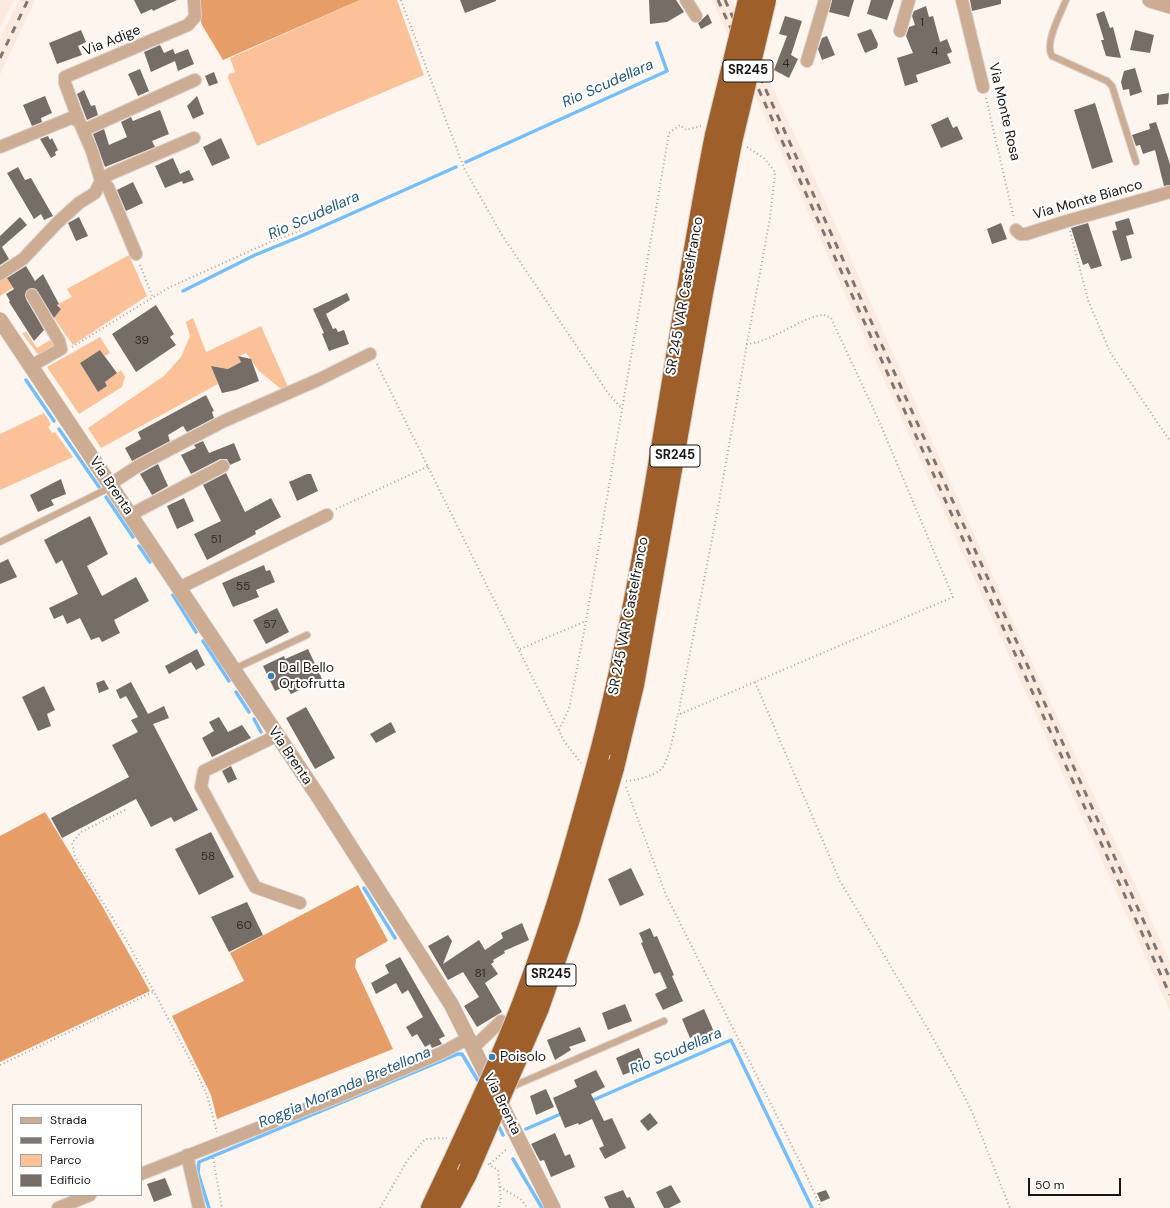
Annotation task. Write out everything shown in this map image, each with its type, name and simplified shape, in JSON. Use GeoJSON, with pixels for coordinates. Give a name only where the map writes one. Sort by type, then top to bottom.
{"type":"FeatureCollection","features":[{"type":"Feature","properties":{"kind":"highway","name":"SR 245 VAR Castelfranco"},"geometry":{"type":"LineString","coordinates":[[449,1208],[467,1174],[539,1008],[570,919],[614,768],[634,685],[703,293],[724,139],[748,0]]}},
{"type":"Feature","properties":{"kind":"highway","name":"SR 245 VAR Castelfranco"},"geometry":{"type":"LineString","coordinates":[[431,1208],[501,1056],[530,982],[572,854],[593,759],[618,675],[644,543],[686,288],[724,139],[766,0]]}},
{"type":"Feature","properties":{"kind":"street","name":"Via Adige"},"geometry":{"type":"LineString","coordinates":[[136,254],[108,187],[101,182],[82,126],[65,83],[65,77],[188,25],[196,17],[194,0]]}},
{"type":"Feature","properties":{"kind":"street"},"geometry":{"type":"LineString","coordinates":[[686,0],[696,16]]}},
{"type":"Feature","properties":{"kind":"street"},"geometry":{"type":"LineString","coordinates":[[807,61],[825,0]]}},
{"type":"Feature","properties":{"kind":"street"},"geometry":{"type":"LineString","coordinates":[[900,31],[909,0]]}},
{"type":"Feature","properties":{"kind":"street","name":"Via Monte Rosa"},"geometry":{"type":"LineString","coordinates":[[962,0],[983,87]]}},
{"type":"Feature","properties":{"kind":"street"},"geometry":{"type":"LineString","coordinates":[[1150,0],[1170,6]]}},
{"type":"Feature","properties":{"kind":"street"},"geometry":{"type":"LineString","coordinates":[[0,147],[71,118],[82,126],[196,80]]}},
{"type":"Feature","properties":{"kind":"street"},"geometry":{"type":"LineString","coordinates":[[0,274],[23,259],[57,223],[79,203],[95,193],[101,182],[110,174],[194,138]]}},
{"type":"Feature","properties":{"kind":"street","name":"Via Monte Bianco"},"geometry":{"type":"LineString","coordinates":[[1016,230],[1020,234],[1026,234],[1170,192]]}},
{"type":"Feature","properties":{"kind":"street"},"geometry":{"type":"LineString","coordinates":[[31,366],[61,349],[59,340],[32,296]]}},
{"type":"Feature","properties":{"kind":"street","name":"Via Brenta"},"geometry":{"type":"LineString","coordinates":[[0,320],[373,880],[454,1009],[553,1208]]}},
{"type":"Feature","properties":{"kind":"street"},"geometry":{"type":"LineString","coordinates":[[110,486],[138,466],[224,421],[320,379],[370,354]]}},
{"type":"Feature","properties":{"kind":"street"},"geometry":{"type":"LineString","coordinates":[[130,515],[223,466]]}},
{"type":"Feature","properties":{"kind":"street"},"geometry":{"type":"LineString","coordinates":[[177,586],[327,515]]}},
{"type":"Feature","properties":{"kind":"street"},"geometry":{"type":"LineString","coordinates":[[276,736],[204,771],[201,787],[255,887],[300,903]]}},
{"type":"Feature","properties":{"kind":"street"},"geometry":{"type":"LineString","coordinates":[[142,1174],[347,1093],[441,1053],[472,1043],[501,1021]]}},
{"type":"Feature","properties":{"kind":"street"},"geometry":{"type":"LineString","coordinates":[[187,1155],[199,1208]]}},
{"type":"Feature","properties":{"kind":"street"},"geometry":{"type":"LineString","coordinates":[[58,1208],[88,1196]]}},
{"type":"Feature","properties":{"kind":"lane"},"geometry":{"type":"LineString","coordinates":[[1066,0],[1049,43],[1049,52],[1052,56],[1107,80],[1112,86],[1136,162]]}},
{"type":"Feature","properties":{"kind":"lane"},"geometry":{"type":"LineString","coordinates":[[0,542],[110,486]]}},
{"type":"Feature","properties":{"kind":"lane"},"geometry":{"type":"LineString","coordinates":[[232,670],[307,635]]}},
{"type":"Feature","properties":{"kind":"lane"},"geometry":{"type":"LineString","coordinates":[[497,1094],[664,1021]]}},
{"type":"Feature","properties":{"kind":"path"},"geometry":{"type":"LineString","coordinates":[[402,0],[464,168],[502,235],[608,393],[622,409]]}},
{"type":"Feature","properties":{"kind":"path","name":"Via Monte Rosa"},"geometry":{"type":"LineString","coordinates":[[983,87],[1016,230]]}},
{"type":"Feature","properties":{"kind":"path"},"geometry":{"type":"LineString","coordinates":[[1067,221],[1088,300],[1110,352],[1170,441]]}},
{"type":"Feature","properties":{"kind":"path"},"geometry":{"type":"LineString","coordinates":[[61,349],[73,347],[170,287],[263,245],[302,230]]}},
{"type":"Feature","properties":{"kind":"path"},"geometry":{"type":"LineString","coordinates":[[136,254],[153,298]]}},
{"type":"Feature","properties":{"kind":"path"},"geometry":{"type":"LineString","coordinates":[[678,715],[953,597],[857,370],[831,318],[824,315],[810,318],[785,332],[756,343],[747,344],[717,513],[678,715],[668,758],[660,771],[638,780],[624,782],[666,895],[803,1168],[821,1208]]}},
{"type":"Feature","properties":{"kind":"path"},"geometry":{"type":"LineString","coordinates":[[370,354],[380,370],[429,466],[564,741],[579,763],[593,759]]}},
{"type":"Feature","properties":{"kind":"path"},"geometry":{"type":"LineString","coordinates":[[327,515],[342,505],[429,466]]}},
{"type":"Feature","properties":{"kind":"path"},"geometry":{"type":"LineString","coordinates":[[520,649],[586,621]]}},
{"type":"Feature","properties":{"kind":"path"},"geometry":{"type":"LineString","coordinates":[[755,682],[840,881],[930,1031],[956,1080],[972,1112],[1010,1208]]}},
{"type":"Feature","properties":{"kind":"path"},"geometry":{"type":"LineString","coordinates":[[125,810],[81,832],[72,842],[75,856],[128,943],[207,1095],[216,1130],[222,1142]]}},
{"type":"Feature","properties":{"kind":"path"},"geometry":{"type":"LineString","coordinates":[[0,1065],[153,992]]}},
{"type":"Feature","properties":{"kind":"path"},"geometry":{"type":"LineString","coordinates":[[489,1164],[508,1148],[520,1142]]}},
{"type":"Feature","properties":{"kind":"path"},"geometry":{"type":"LineString","coordinates":[[213,1160],[222,1208]]}},
{"type":"Feature","properties":{"kind":"path"},"geometry":{"type":"LineString","coordinates":[[500,1187],[522,1200],[527,1208]]}},
{"type":"Feature","properties":{"kind":"shaded area"},"geometry":{"type":"Polygon","coordinates":[[[0,0],[14,0],[0,29],[0,0]]]}},
{"type":"Feature","properties":{"kind":"shaded area"},"geometry":{"type":"Polygon","coordinates":[[[19,0],[35,0],[0,75],[0,39],[19,0]]]}},
{"type":"Feature","properties":{"kind":"shaded area"},"geometry":{"type":"Polygon","coordinates":[[[195,0],[360,0],[223,60],[202,25],[195,0]]]}},
{"type":"Feature","properties":{"kind":"shaded area"},"geometry":{"type":"Polygon","coordinates":[[[712,0],[732,0],[821,192],[1016,628],[1139,893],[1170,962],[1170,1011],[712,0]]]}},
{"type":"Feature","properties":{"kind":"shaded area"},"geometry":{"type":"Polygon","coordinates":[[[45,812],[101,904],[150,991],[0,1062],[0,836],[45,812]]]}},
{"type":"Feature","properties":{"kind":"shaded area"},"geometry":{"type":"Polygon","coordinates":[[[358,885],[388,941],[356,959],[355,967],[393,1049],[217,1119],[211,1095],[172,1016],[244,981],[230,953],[358,885]]]}},
{"type":"Feature","properties":{"kind":"green space"},"geometry":{"type":"Polygon","coordinates":[[[360,0],[397,0],[424,75],[257,146],[228,78],[229,74],[235,72],[230,58],[360,0]]]}},
{"type":"Feature","properties":{"kind":"green space"},"geometry":{"type":"Polygon","coordinates":[[[129,255],[147,296],[73,345],[54,318],[61,309],[58,304],[72,297],[67,289],[129,255]]]}},
{"type":"Feature","properties":{"kind":"green space"},"geometry":{"type":"Polygon","coordinates":[[[5,274],[9,280],[19,284],[0,296],[0,277],[5,274]]]}},
{"type":"Feature","properties":{"kind":"green space"},"geometry":{"type":"Polygon","coordinates":[[[193,318],[206,352],[261,326],[288,387],[281,389],[259,371],[246,353],[239,356],[241,362],[228,369],[212,366],[218,384],[101,448],[88,428],[164,376],[181,357],[190,336],[186,322],[193,318]]]}},
{"type":"Feature","properties":{"kind":"green space"},"geometry":{"type":"Polygon","coordinates":[[[26,332],[37,348],[55,337],[56,347],[39,356],[22,333],[26,332]]]}},
{"type":"Feature","properties":{"kind":"green space"},"geometry":{"type":"Polygon","coordinates":[[[100,337],[110,353],[105,356],[100,350],[80,363],[98,392],[107,386],[105,382],[121,370],[125,377],[122,387],[79,414],[47,367],[100,337]]]}},
{"type":"Feature","properties":{"kind":"green space"},"geometry":{"type":"Polygon","coordinates":[[[44,413],[51,424],[48,427],[52,433],[55,432],[73,457],[0,490],[0,434],[44,413]]]}},
{"type":"Feature","properties":{"kind":"building"},"geometry":{"type":"Polygon","coordinates":[[[134,0],[177,0],[153,11],[152,9],[141,14],[134,0]]]}},
{"type":"Feature","properties":{"kind":"building"},"geometry":{"type":"Polygon","coordinates":[[[460,0],[496,0],[496,1],[465,13],[460,0]]]}},
{"type":"Feature","properties":{"kind":"building"},"geometry":{"type":"Polygon","coordinates":[[[649,0],[676,0],[684,12],[667,22],[650,24],[649,0]]]}},
{"type":"Feature","properties":{"kind":"building"},"geometry":{"type":"Polygon","coordinates":[[[832,0],[854,0],[849,17],[829,12],[832,0]]]}},
{"type":"Feature","properties":{"kind":"building"},"geometry":{"type":"Polygon","coordinates":[[[871,0],[894,0],[887,20],[867,14],[871,0]]]}},
{"type":"Feature","properties":{"kind":"building"},"geometry":{"type":"Polygon","coordinates":[[[970,0],[1001,0],[1001,4],[972,11],[970,0]]]}},
{"type":"Feature","properties":{"kind":"building"},"geometry":{"type":"Polygon","coordinates":[[[926,6],[929,17],[933,16],[940,42],[947,39],[952,52],[947,54],[951,63],[916,75],[918,82],[905,86],[897,58],[913,53],[906,36],[909,27],[915,25],[912,16],[914,11],[926,6]]]}},
{"type":"Feature","properties":{"kind":"building"},"geometry":{"type":"Polygon","coordinates":[[[1104,11],[1110,28],[1113,27],[1121,58],[1106,56],[1101,40],[1104,40],[1096,14],[1104,11]]]}},
{"type":"Feature","properties":{"kind":"building"},"geometry":{"type":"Polygon","coordinates":[[[708,14],[712,23],[701,29],[698,23],[708,14]]]}},
{"type":"Feature","properties":{"kind":"building"},"geometry":{"type":"Polygon","coordinates":[[[785,16],[802,21],[791,55],[798,59],[789,78],[774,70],[787,36],[779,34],[785,16]]]}},
{"type":"Feature","properties":{"kind":"building"},"geometry":{"type":"Polygon","coordinates":[[[871,29],[878,44],[877,48],[865,53],[857,34],[871,29]]]}},
{"type":"Feature","properties":{"kind":"building"},"geometry":{"type":"Polygon","coordinates":[[[81,30],[86,42],[78,46],[82,55],[57,64],[49,43],[81,30]]]}},
{"type":"Feature","properties":{"kind":"building"},"geometry":{"type":"Polygon","coordinates":[[[1135,30],[1154,35],[1150,53],[1130,50],[1135,30]]]}},
{"type":"Feature","properties":{"kind":"building"},"geometry":{"type":"Polygon","coordinates":[[[827,36],[835,55],[822,60],[818,49],[822,38],[827,36]]]}},
{"type":"Feature","properties":{"kind":"building"},"geometry":{"type":"Polygon","coordinates":[[[160,45],[164,53],[173,49],[175,54],[188,49],[194,64],[178,71],[175,61],[151,72],[144,52],[160,45]]]}},
{"type":"Feature","properties":{"kind":"building"},"geometry":{"type":"Polygon","coordinates":[[[1135,68],[1142,92],[1130,96],[1129,89],[1123,90],[1121,82],[1124,71],[1135,68]]]}},
{"type":"Feature","properties":{"kind":"building"},"geometry":{"type":"Polygon","coordinates":[[[140,69],[149,91],[138,96],[128,74],[140,69]]]}},
{"type":"Feature","properties":{"kind":"building"},"geometry":{"type":"Polygon","coordinates":[[[214,72],[218,83],[209,86],[205,76],[214,72]]]}},
{"type":"Feature","properties":{"kind":"building"},"geometry":{"type":"Polygon","coordinates":[[[84,90],[91,106],[95,105],[98,115],[87,120],[77,94],[84,90]]]}},
{"type":"Feature","properties":{"kind":"building"},"geometry":{"type":"Polygon","coordinates":[[[1169,93],[1168,104],[1157,105],[1157,95],[1169,93]]]}},
{"type":"Feature","properties":{"kind":"building"},"geometry":{"type":"Polygon","coordinates":[[[45,96],[52,113],[41,118],[42,122],[32,126],[23,105],[45,96]]]}},
{"type":"Feature","properties":{"kind":"building"},"geometry":{"type":"Polygon","coordinates":[[[197,96],[204,114],[193,119],[187,106],[197,96]]]}},
{"type":"Feature","properties":{"kind":"building"},"geometry":{"type":"Polygon","coordinates":[[[1095,103],[1113,162],[1092,169],[1074,110],[1095,103]]]}},
{"type":"Feature","properties":{"kind":"building"},"geometry":{"type":"Polygon","coordinates":[[[160,110],[169,134],[152,141],[155,147],[105,167],[93,134],[104,129],[109,145],[127,137],[121,122],[131,117],[133,121],[160,110]]]}},
{"type":"Feature","properties":{"kind":"building"},"geometry":{"type":"Polygon","coordinates":[[[948,117],[953,128],[957,126],[963,139],[941,148],[931,125],[948,117]]]}},
{"type":"Feature","properties":{"kind":"building"},"geometry":{"type":"Polygon","coordinates":[[[1156,122],[1170,164],[1170,185],[1164,186],[1155,150],[1143,154],[1140,145],[1136,146],[1132,135],[1150,129],[1149,124],[1156,122]]]}},
{"type":"Feature","properties":{"kind":"building"},"geometry":{"type":"Polygon","coordinates":[[[48,136],[50,140],[52,138],[58,150],[55,152],[56,155],[51,158],[40,139],[48,136]]]}},
{"type":"Feature","properties":{"kind":"building"},"geometry":{"type":"Polygon","coordinates":[[[221,138],[230,158],[212,166],[203,147],[221,138]]]}},
{"type":"Feature","properties":{"kind":"building"},"geometry":{"type":"Polygon","coordinates":[[[173,158],[180,174],[189,170],[194,180],[183,184],[182,181],[165,188],[155,166],[173,158]]]}},
{"type":"Feature","properties":{"kind":"building"},"geometry":{"type":"Polygon","coordinates":[[[18,167],[25,180],[31,178],[53,216],[44,220],[41,214],[34,219],[7,173],[18,167]]]}},
{"type":"Feature","properties":{"kind":"building"},"geometry":{"type":"Polygon","coordinates":[[[133,182],[143,203],[126,211],[117,190],[133,182]]]}},
{"type":"Feature","properties":{"kind":"building"},"geometry":{"type":"Polygon","coordinates":[[[20,217],[27,225],[2,247],[9,259],[0,265],[0,236],[20,217]]]}},
{"type":"Feature","properties":{"kind":"building"},"geometry":{"type":"Polygon","coordinates":[[[79,217],[88,236],[76,241],[68,223],[79,217]]]}},
{"type":"Feature","properties":{"kind":"building"},"geometry":{"type":"Polygon","coordinates":[[[1129,218],[1134,234],[1126,236],[1132,258],[1121,261],[1112,231],[1117,230],[1115,222],[1129,218]]]}},
{"type":"Feature","properties":{"kind":"building"},"geometry":{"type":"Polygon","coordinates":[[[1001,223],[1007,239],[992,244],[987,229],[1001,223]]]}},
{"type":"Feature","properties":{"kind":"building"},"geometry":{"type":"Polygon","coordinates":[[[1088,223],[1102,266],[1091,269],[1088,263],[1083,265],[1071,228],[1088,223]]]}},
{"type":"Feature","properties":{"kind":"building"},"geometry":{"type":"Polygon","coordinates":[[[26,266],[35,281],[43,274],[59,304],[57,305],[61,309],[54,318],[36,289],[32,288],[26,291],[26,299],[44,330],[34,341],[9,302],[10,301],[6,294],[14,289],[7,278],[26,266]]]}},
{"type":"Feature","properties":{"kind":"building"},"geometry":{"type":"Polygon","coordinates":[[[347,293],[350,300],[326,314],[333,329],[336,328],[338,332],[344,330],[349,344],[329,351],[322,334],[324,333],[313,309],[347,293]]]}},
{"type":"Feature","properties":{"kind":"building"},"geometry":{"type":"Polygon","coordinates":[[[156,305],[174,334],[170,337],[176,345],[136,372],[112,334],[156,305]]]}},
{"type":"Feature","properties":{"kind":"building"},"geometry":{"type":"Polygon","coordinates":[[[100,350],[117,373],[105,382],[107,386],[98,392],[80,363],[100,350]]]}},
{"type":"Feature","properties":{"kind":"building"},"geometry":{"type":"Polygon","coordinates":[[[238,356],[251,359],[259,381],[236,390],[222,393],[211,366],[228,369],[241,362],[238,356]]]}},
{"type":"Feature","properties":{"kind":"building"},"geometry":{"type":"Polygon","coordinates":[[[206,395],[214,411],[212,412],[214,418],[187,432],[183,426],[168,435],[170,441],[132,461],[125,448],[141,439],[138,432],[206,395]]]}},
{"type":"Feature","properties":{"kind":"building"},"geometry":{"type":"Polygon","coordinates":[[[203,441],[209,453],[234,443],[241,460],[230,465],[227,459],[220,459],[191,474],[181,455],[196,448],[194,445],[203,441]]]}},
{"type":"Feature","properties":{"kind":"building"},"geometry":{"type":"Polygon","coordinates":[[[158,464],[168,486],[152,495],[140,474],[158,464]]]}},
{"type":"Feature","properties":{"kind":"building"},"geometry":{"type":"Polygon","coordinates":[[[226,473],[245,512],[271,498],[281,517],[255,531],[256,534],[207,560],[194,534],[221,521],[203,485],[226,473]]]}},
{"type":"Feature","properties":{"kind":"building"},"geometry":{"type":"Polygon","coordinates":[[[307,474],[311,474],[318,491],[297,501],[289,482],[307,474]]]}},
{"type":"Feature","properties":{"kind":"building"},"geometry":{"type":"Polygon","coordinates":[[[61,479],[66,494],[51,500],[54,505],[38,512],[30,495],[61,479]]]}},
{"type":"Feature","properties":{"kind":"building"},"geometry":{"type":"Polygon","coordinates":[[[184,498],[194,521],[177,529],[167,506],[184,498]]]}},
{"type":"Feature","properties":{"kind":"building"},"geometry":{"type":"Polygon","coordinates":[[[90,516],[108,554],[87,566],[102,596],[136,577],[149,601],[114,620],[120,633],[102,642],[99,637],[91,640],[80,618],[67,624],[63,615],[54,619],[49,608],[78,594],[62,560],[56,564],[44,540],[90,516]]]}},
{"type":"Feature","properties":{"kind":"building"},"geometry":{"type":"Polygon","coordinates":[[[8,559],[17,577],[0,584],[0,563],[8,559]]]}},
{"type":"Feature","properties":{"kind":"building"},"geometry":{"type":"Polygon","coordinates":[[[264,565],[266,571],[270,570],[275,582],[256,590],[259,597],[233,607],[222,583],[264,565]]]}},
{"type":"Feature","properties":{"kind":"building"},"geometry":{"type":"Polygon","coordinates":[[[277,608],[289,632],[266,644],[253,620],[277,608]]]}},
{"type":"Feature","properties":{"kind":"building"},"geometry":{"type":"Polygon","coordinates":[[[197,649],[205,665],[196,670],[191,662],[169,674],[165,666],[197,649]]]}},
{"type":"Feature","properties":{"kind":"building"},"geometry":{"type":"Polygon","coordinates":[[[308,649],[322,679],[291,694],[286,686],[275,691],[263,666],[284,656],[285,659],[308,649]]]}},
{"type":"Feature","properties":{"kind":"building"},"geometry":{"type":"Polygon","coordinates":[[[104,680],[109,689],[99,693],[96,683],[104,680]]]}},
{"type":"Feature","properties":{"kind":"building"},"geometry":{"type":"Polygon","coordinates":[[[131,682],[148,714],[164,706],[169,718],[153,724],[198,810],[174,822],[171,817],[151,827],[136,799],[62,838],[51,818],[129,777],[112,745],[138,732],[131,720],[138,717],[126,696],[120,699],[116,690],[131,682]]]}},
{"type":"Feature","properties":{"kind":"building"},"geometry":{"type":"Polygon","coordinates":[[[44,686],[55,710],[47,714],[51,726],[38,731],[22,697],[44,686]]]}},
{"type":"Feature","properties":{"kind":"building"},"geometry":{"type":"Polygon","coordinates":[[[306,707],[335,758],[315,769],[286,718],[306,707]]]}},
{"type":"Feature","properties":{"kind":"building"},"geometry":{"type":"Polygon","coordinates":[[[219,717],[228,732],[242,725],[251,738],[212,757],[202,738],[214,731],[209,722],[219,717]]]}},
{"type":"Feature","properties":{"kind":"building"},"geometry":{"type":"Polygon","coordinates":[[[391,722],[396,732],[376,743],[370,734],[391,722]]]}},
{"type":"Feature","properties":{"kind":"building"},"geometry":{"type":"Polygon","coordinates":[[[231,766],[237,779],[228,783],[222,771],[231,766]]]}},
{"type":"Feature","properties":{"kind":"building"},"geometry":{"type":"Polygon","coordinates":[[[211,832],[234,877],[199,895],[175,849],[211,832]]]}},
{"type":"Feature","properties":{"kind":"building"},"geometry":{"type":"Polygon","coordinates":[[[631,868],[644,895],[620,906],[608,879],[631,868]]]}},
{"type":"Feature","properties":{"kind":"building"},"geometry":{"type":"Polygon","coordinates":[[[247,902],[263,935],[229,952],[211,917],[247,902]]]}},
{"type":"Feature","properties":{"kind":"building"},"geometry":{"type":"Polygon","coordinates":[[[522,923],[529,940],[504,951],[505,953],[493,960],[494,962],[491,964],[498,974],[485,983],[502,1012],[477,1027],[464,1006],[479,997],[463,972],[448,980],[428,946],[448,935],[452,941],[443,964],[479,940],[485,950],[503,938],[501,933],[522,923]]]}},
{"type":"Feature","properties":{"kind":"building"},"geometry":{"type":"Polygon","coordinates":[[[650,928],[654,937],[657,936],[674,975],[672,976],[683,1001],[663,1010],[655,994],[667,988],[660,972],[654,974],[641,943],[643,942],[639,933],[650,928]]]}},
{"type":"Feature","properties":{"kind":"building"},"geometry":{"type":"Polygon","coordinates":[[[400,957],[445,1036],[439,1039],[442,1044],[432,1048],[430,1044],[425,1047],[417,1034],[412,1037],[406,1027],[423,1017],[408,990],[402,994],[396,983],[376,994],[371,983],[389,973],[385,965],[400,957]]]}},
{"type":"Feature","properties":{"kind":"building"},"geometry":{"type":"Polygon","coordinates":[[[625,1004],[632,1021],[608,1030],[602,1013],[625,1004]]]}},
{"type":"Feature","properties":{"kind":"building"},"geometry":{"type":"Polygon","coordinates":[[[704,1009],[715,1034],[702,1040],[699,1034],[690,1038],[682,1019],[704,1009]]]}},
{"type":"Feature","properties":{"kind":"building"},"geometry":{"type":"Polygon","coordinates":[[[580,1027],[586,1041],[569,1047],[571,1050],[555,1060],[547,1040],[580,1027]]]}},
{"type":"Feature","properties":{"kind":"building"},"geometry":{"type":"Polygon","coordinates":[[[639,1048],[646,1066],[623,1075],[616,1058],[639,1048]]]}},
{"type":"Feature","properties":{"kind":"building"},"geometry":{"type":"Polygon","coordinates":[[[596,1070],[605,1087],[591,1094],[604,1121],[612,1118],[626,1148],[605,1159],[599,1148],[604,1146],[592,1119],[579,1125],[578,1123],[565,1128],[553,1098],[577,1087],[574,1080],[596,1070]]]}},
{"type":"Feature","properties":{"kind":"building"},"geometry":{"type":"Polygon","coordinates":[[[546,1089],[554,1107],[536,1115],[530,1096],[546,1089]]]}},
{"type":"Feature","properties":{"kind":"building"},"geometry":{"type":"Polygon","coordinates":[[[650,1113],[658,1123],[648,1131],[640,1121],[650,1113]]]}},
{"type":"Feature","properties":{"kind":"building"},"geometry":{"type":"Polygon","coordinates":[[[555,1133],[565,1156],[570,1154],[575,1167],[551,1177],[544,1160],[540,1161],[531,1144],[555,1133]]]}},
{"type":"Feature","properties":{"kind":"building"},"geometry":{"type":"Polygon","coordinates":[[[165,1178],[172,1195],[154,1202],[147,1184],[165,1178]]]}},
{"type":"Feature","properties":{"kind":"building"},"geometry":{"type":"Polygon","coordinates":[[[671,1185],[681,1202],[669,1208],[664,1208],[656,1192],[671,1185]]]}},
{"type":"Feature","properties":{"kind":"building"},"geometry":{"type":"Polygon","coordinates":[[[623,1190],[627,1198],[630,1197],[635,1208],[609,1208],[604,1197],[623,1190]]]}},
{"type":"Feature","properties":{"kind":"building"},"geometry":{"type":"Polygon","coordinates":[[[826,1190],[830,1198],[821,1202],[817,1193],[826,1190]]]}},
{"type":"Feature","properties":{"kind":"waterway","name":"Rio Scudellara"},"geometry":{"type":"LineString","coordinates":[[466,162],[667,71],[657,43]]}},
{"type":"Feature","properties":{"kind":"waterway","name":"Rio Scudellara"},"geometry":{"type":"LineString","coordinates":[[183,291],[255,255],[456,167]]}},
{"type":"Feature","properties":{"kind":"waterway"},"geometry":{"type":"LineString","coordinates":[[26,380],[54,421]]}},
{"type":"Feature","properties":{"kind":"waterway"},"geometry":{"type":"LineString","coordinates":[[59,429],[99,487]]}},
{"type":"Feature","properties":{"kind":"waterway"},"geometry":{"type":"LineString","coordinates":[[106,497],[133,537]]}},
{"type":"Feature","properties":{"kind":"waterway"},"geometry":{"type":"LineString","coordinates":[[139,546],[150,562]]}},
{"type":"Feature","properties":{"kind":"waterway"},"geometry":{"type":"LineString","coordinates":[[173,595],[196,632]]}},
{"type":"Feature","properties":{"kind":"waterway"},"geometry":{"type":"LineString","coordinates":[[203,641],[229,681]]}},
{"type":"Feature","properties":{"kind":"waterway"},"geometry":{"type":"LineString","coordinates":[[236,692],[249,712]]}},
{"type":"Feature","properties":{"kind":"waterway"},"geometry":{"type":"LineString","coordinates":[[254,719],[261,732]]}},
{"type":"Feature","properties":{"kind":"waterway"},"geometry":{"type":"LineString","coordinates":[[364,888],[395,938]]}},
{"type":"Feature","properties":{"kind":"waterway","name":"Rio Scudellara"},"geometry":{"type":"LineString","coordinates":[[591,1101],[731,1040],[812,1208]]}},
{"type":"Feature","properties":{"kind":"waterway","name":"Roggia Moranda Bretellona"},"geometry":{"type":"LineString","coordinates":[[209,1208],[198,1173],[199,1162],[458,1054],[462,1054],[480,1084]]}},
{"type":"Feature","properties":{"kind":"waterway","name":"Rio Scudellara"},"geometry":{"type":"LineString","coordinates":[[526,1129],[563,1113]]}},
{"type":"Feature","properties":{"kind":"waterway","name":"Roggia Moranda Bretellona"},"geometry":{"type":"LineString","coordinates":[[497,1123],[503,1135]]}},
{"type":"Feature","properties":{"kind":"waterway"},"geometry":{"type":"LineString","coordinates":[[513,1159],[542,1208]]}},
{"type":"Feature","properties":{"kind":"railway"},"geometry":{"type":"LineString","coordinates":[[0,58],[28,0]]}},
{"type":"Feature","properties":{"kind":"railway"},"geometry":{"type":"LineString","coordinates":[[718,0],[1170,995]]}},
{"type":"Feature","properties":{"kind":"railway"},"geometry":{"type":"LineString","coordinates":[[725,0],[1170,979]]}},
{"type":"Feature","properties":{"kind":"place","name":"Dal Bello Ortofrutta"},"geometry":{"type":"Point","coordinates":[271,676]}},
{"type":"Feature","properties":{"kind":"place","name":"Poisolo"},"geometry":{"type":"Point","coordinates":[492,1057]}}]}
